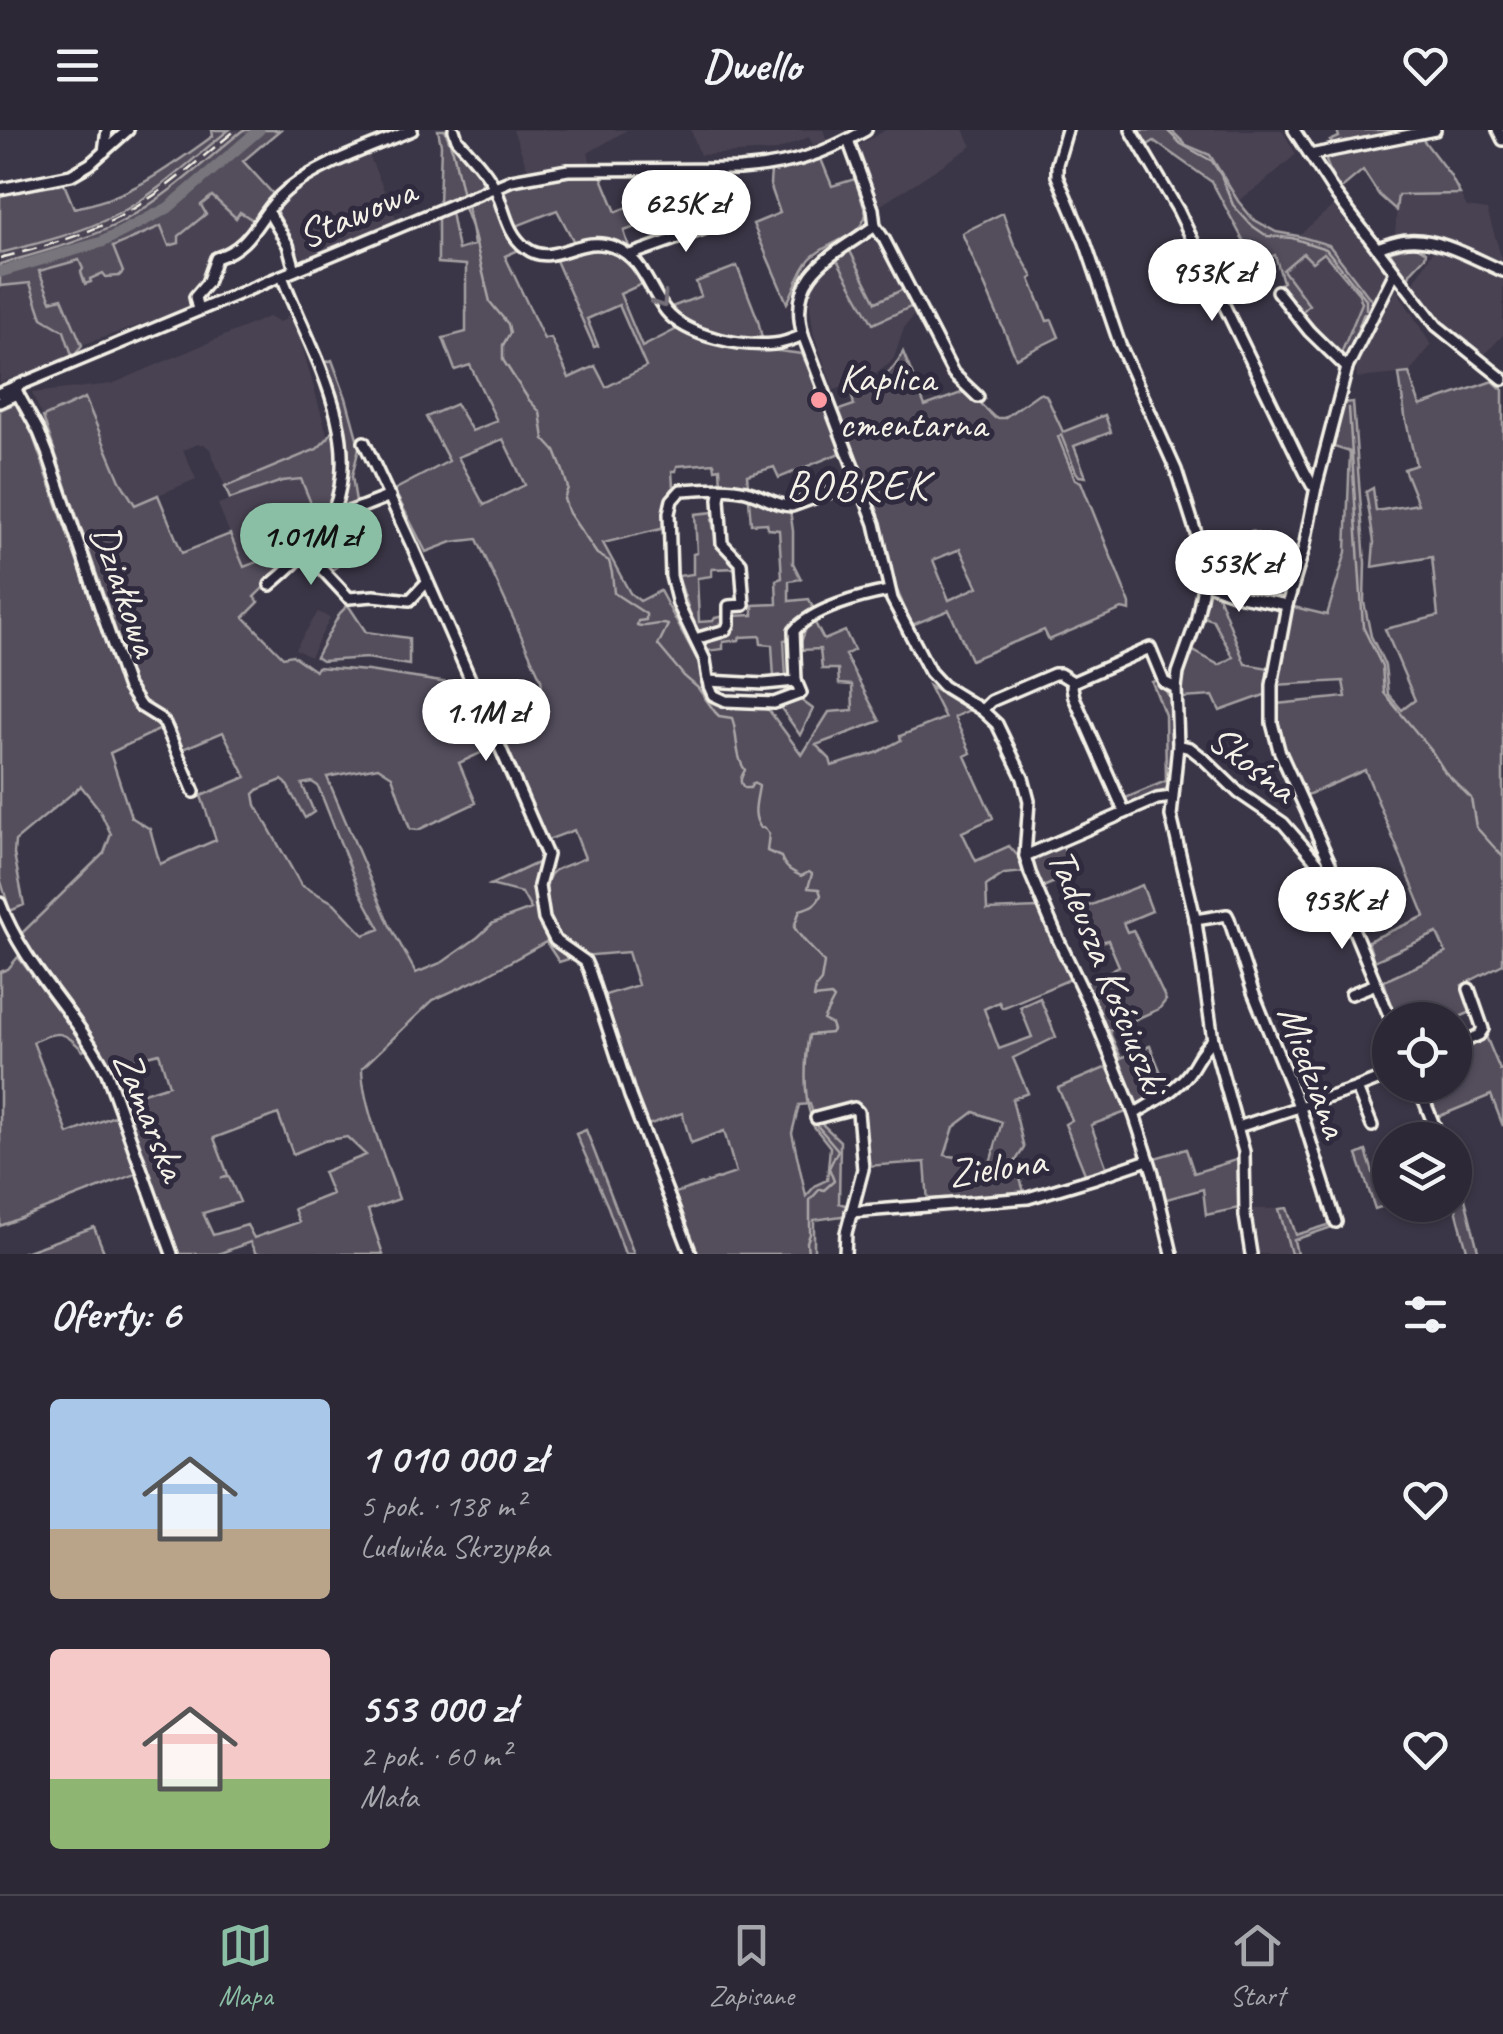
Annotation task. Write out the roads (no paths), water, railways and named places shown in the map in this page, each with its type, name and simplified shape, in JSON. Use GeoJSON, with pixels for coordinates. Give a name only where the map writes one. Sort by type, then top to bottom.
{"type":"FeatureCollection","features":[{"type":"Feature","properties":{"kind":"street"},"geometry":{"type":"LineString","coordinates":[[104,153],[107,130],[124,133]]}},
{"type":"Feature","properties":{"kind":"street"},"geometry":{"type":"LineString","coordinates":[[198,310],[196,297],[216,258],[241,247],[288,189],[337,160],[412,130]]}},
{"type":"Feature","properties":{"kind":"street"},"geometry":{"type":"LineString","coordinates":[[454,130],[494,187],[515,238],[533,253],[550,256],[594,242],[611,245],[635,260],[667,311],[681,323],[735,342],[772,344],[804,335],[799,309],[805,286],[817,266],[875,226]]}},
{"type":"Feature","properties":{"kind":"street","name":"Stawowa"},"geometry":{"type":"LineString","coordinates":[[0,392],[17,391],[198,310],[494,187],[536,174],[568,170],[768,167],[806,159],[866,130]]}},
{"type":"Feature","properties":{"kind":"street"},"geometry":{"type":"LineString","coordinates":[[1067,130],[1056,176],[1086,242],[1120,344],[1176,470],[1204,558],[1196,622],[1176,688],[1178,746],[1172,816],[1195,920],[1213,1040],[1244,1152],[1246,1216],[1252,1254]]}},
{"type":"Feature","properties":{"kind":"street"},"geometry":{"type":"LineString","coordinates":[[1130,130],[1178,210],[1305,472],[1316,486]]}},
{"type":"Feature","properties":{"kind":"street"},"geometry":{"type":"LineString","coordinates":[[1294,130],[1336,195],[1437,326],[1503,379]]}},
{"type":"Feature","properties":{"kind":"street"},"geometry":{"type":"LineString","coordinates":[[1310,155],[1434,130]]}},
{"type":"Feature","properties":{"kind":"street"},"geometry":{"type":"LineString","coordinates":[[1498,130],[1503,140]]}},
{"type":"Feature","properties":{"kind":"street"},"geometry":{"type":"LineString","coordinates":[[0,189],[70,175],[104,153],[124,133]]}},
{"type":"Feature","properties":{"kind":"street"},"geometry":{"type":"LineString","coordinates":[[848,140],[873,209],[875,226],[953,373],[978,397]]}},
{"type":"Feature","properties":{"kind":"street"},"geometry":{"type":"LineString","coordinates":[[268,211],[288,245],[295,270]]}},
{"type":"Feature","properties":{"kind":"street"},"geometry":{"type":"LineString","coordinates":[[630,255],[726,221]]}},
{"type":"Feature","properties":{"kind":"street"},"geometry":{"type":"LineString","coordinates":[[1377,248],[1410,239],[1427,241],[1503,271]]}},
{"type":"Feature","properties":{"kind":"street"},"geometry":{"type":"LineString","coordinates":[[1384,1002],[1332,870],[1285,766],[1272,724],[1272,685],[1287,606],[1348,368],[1396,272]]}},
{"type":"Feature","properties":{"kind":"street"},"geometry":{"type":"LineString","coordinates":[[270,585],[306,552],[333,511],[342,475],[341,430],[282,276]]}},
{"type":"Feature","properties":{"kind":"street"},"geometry":{"type":"LineString","coordinates":[[1277,291],[1309,331],[1348,368]]}},
{"type":"Feature","properties":{"kind":"street","name":"Tadeusza Kościuszki"},"geometry":{"type":"LineString","coordinates":[[804,335],[875,524],[888,592],[930,672],[997,724],[1023,778],[1029,801],[1025,856],[1134,1114],[1172,1254]]}},
{"type":"Feature","properties":{"kind":"street"},"geometry":{"type":"LineString","coordinates":[[0,402],[17,391]]}},
{"type":"Feature","properties":{"kind":"street","name":"Działkowa"},"geometry":{"type":"LineString","coordinates":[[17,391],[49,458],[127,686],[140,706],[165,724],[194,792]]}},
{"type":"Feature","properties":{"kind":"street"},"geometry":{"type":"LineString","coordinates":[[364,442],[548,855],[539,886],[544,919],[556,940],[585,961],[589,970],[630,1096],[691,1254]]}},
{"type":"Feature","properties":{"kind":"street"},"geometry":{"type":"LineString","coordinates":[[1305,472],[1322,470]]}},
{"type":"Feature","properties":{"kind":"street"},"geometry":{"type":"LineString","coordinates":[[858,482],[792,506],[749,492],[721,488],[681,490],[672,500],[669,513],[672,576],[678,604],[705,660],[713,695],[726,701],[774,704],[801,693],[796,681],[794,630],[798,625],[852,600],[888,592]]}},
{"type":"Feature","properties":{"kind":"street"},"geometry":{"type":"LineString","coordinates":[[695,639],[726,630],[729,606],[744,605],[741,563],[722,544],[721,488]]}},
{"type":"Feature","properties":{"kind":"street"},"geometry":{"type":"LineString","coordinates":[[333,511],[349,512],[390,496]]}},
{"type":"Feature","properties":{"kind":"street"},"geometry":{"type":"LineString","coordinates":[[306,552],[349,598],[410,600],[427,582]]}},
{"type":"Feature","properties":{"kind":"street"},"geometry":{"type":"LineString","coordinates":[[1203,582],[1287,606]]}},
{"type":"Feature","properties":{"kind":"street"},"geometry":{"type":"LineString","coordinates":[[1073,682],[1150,648],[1164,682],[1176,688]]}},
{"type":"Feature","properties":{"kind":"street"},"geometry":{"type":"LineString","coordinates":[[982,710],[991,701],[1054,674],[1073,682]]}},
{"type":"Feature","properties":{"kind":"street"},"geometry":{"type":"LineString","coordinates":[[708,681],[796,681]]}},
{"type":"Feature","properties":{"kind":"street"},"geometry":{"type":"LineString","coordinates":[[1073,682],[1074,697],[1125,813]]}},
{"type":"Feature","properties":{"kind":"street","name":"Skośna"},"geometry":{"type":"LineString","coordinates":[[1178,746],[1190,748],[1204,759],[1239,793],[1283,823],[1324,870],[1332,870]]}},
{"type":"Feature","properties":{"kind":"street"},"geometry":{"type":"LineString","coordinates":[[1025,856],[1165,796],[1172,797]]}},
{"type":"Feature","properties":{"kind":"street"},"geometry":{"type":"LineString","coordinates":[[1027,836],[1043,850]]}},
{"type":"Feature","properties":{"kind":"street","name":"Zamarska"},"geometry":{"type":"LineString","coordinates":[[0,903],[25,954],[107,1072],[172,1254]]}},
{"type":"Feature","properties":{"kind":"street","name":"Miedziana"},"geometry":{"type":"LineString","coordinates":[[1195,920],[1222,915],[1229,919],[1299,1108],[1336,1222]]}},
{"type":"Feature","properties":{"kind":"street"},"geometry":{"type":"LineString","coordinates":[[1352,994],[1376,984]]}},
{"type":"Feature","properties":{"kind":"street"},"geometry":{"type":"LineString","coordinates":[[1469,988],[1483,1029],[1472,1038]]}},
{"type":"Feature","properties":{"kind":"street"},"geometry":{"type":"LineString","coordinates":[[1134,1114],[1181,1082],[1213,1040]]}},
{"type":"Feature","properties":{"kind":"street"},"geometry":{"type":"LineString","coordinates":[[1238,1127],[1372,1082]]}},
{"type":"Feature","properties":{"kind":"street"},"geometry":{"type":"LineString","coordinates":[[1358,1088],[1372,1126]]}},
{"type":"Feature","properties":{"kind":"street"},"geometry":{"type":"LineString","coordinates":[[816,1118],[847,1108],[858,1112],[863,1169],[846,1233],[845,1254]]}},
{"type":"Feature","properties":{"kind":"street","name":"Zielona"},"geometry":{"type":"LineString","coordinates":[[851,1212],[1028,1198],[1148,1160]]}},
{"type":"Feature","properties":{"kind":"waterway"},"geometry":{"type":"LineString","coordinates":[[0,272],[102,242],[168,208],[259,130]]}},
{"type":"Feature","properties":{"kind":"waterway"},"geometry":{"type":"LineString","coordinates":[[445,130],[462,191]]}},
{"type":"Feature","properties":{"kind":"waterway"},"geometry":{"type":"LineString","coordinates":[[1167,130],[1181,144],[1212,161],[1233,205],[1251,225],[1267,236],[1292,238],[1326,249],[1366,299],[1366,309]]}},
{"type":"Feature","properties":{"kind":"waterway"},"geometry":{"type":"LineString","coordinates":[[467,206],[490,302],[508,324],[510,333],[503,345],[503,360],[540,412],[544,439],[555,451],[568,488],[564,499],[569,513],[597,554],[609,561],[614,593],[646,614],[646,620],[638,621],[637,625],[668,625],[658,645],[719,716],[732,718],[745,770],[741,784],[745,788],[753,783],[759,786],[755,813],[761,828],[769,834],[767,851],[781,857],[786,867],[797,874],[812,874],[808,888],[819,889],[821,895],[813,905],[800,910],[794,927],[824,963],[814,998],[834,999],[823,1020],[831,1024],[831,1033],[809,1035],[806,1076],[811,1117]]}},
{"type":"Feature","properties":{"kind":"waterway"},"geometry":{"type":"LineString","coordinates":[[1346,360],[1364,313]]}},
{"type":"Feature","properties":{"kind":"waterway"},"geometry":{"type":"LineString","coordinates":[[1349,408],[1363,627],[1382,666],[1384,693],[1445,772],[1471,798],[1476,827],[1503,857]]}},
{"type":"Feature","properties":{"kind":"waterway"},"geometry":{"type":"LineString","coordinates":[[808,1254],[810,1200],[834,1181],[829,1168],[838,1150],[815,1123]]}},
{"type":"Feature","properties":{"kind":"railway"},"geometry":{"type":"LineString","coordinates":[[0,258],[45,246],[117,218],[164,188],[236,130]]}},
{"type":"Feature","properties":{"kind":"place","name":"Kaplica cmentarna"},"geometry":{"type":"Point","coordinates":[819,400]}},
{"type":"Feature","properties":{"kind":"district","name":"BOBREK"},"geometry":{"type":"Point","coordinates":[858,484]}}]}
